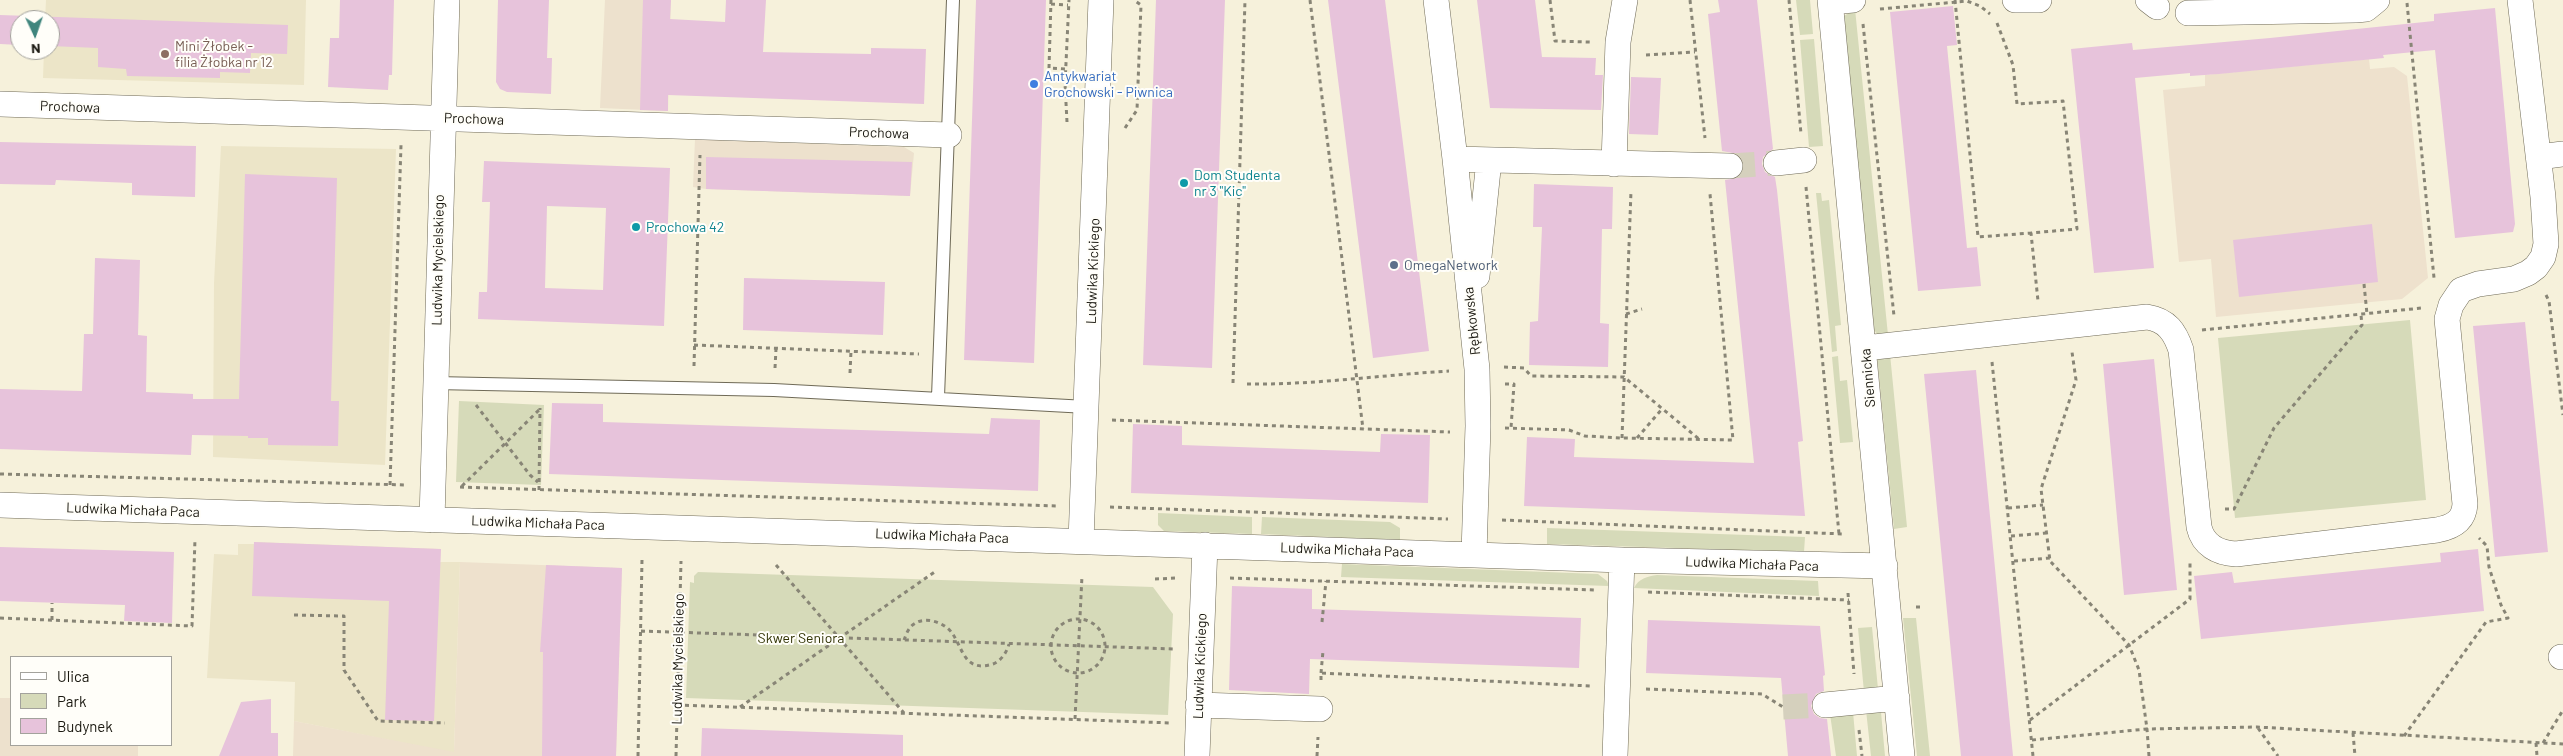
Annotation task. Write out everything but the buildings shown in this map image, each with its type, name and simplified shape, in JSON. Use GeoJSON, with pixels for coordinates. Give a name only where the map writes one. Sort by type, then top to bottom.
{"type":"FeatureCollection","features":[{"type":"Feature","properties":{"kind":"street","name":"Ludwika Mycielskiego"},"geometry":{"type":"LineString","coordinates":[[432,520],[446,0]]}},
{"type":"Feature","properties":{"kind":"street","name":"Ludwika Kickiego"},"geometry":{"type":"LineString","coordinates":[[1081,541],[1101,0]]}},
{"type":"Feature","properties":{"kind":"street","name":"Rębkowska"},"geometry":{"type":"LineString","coordinates":[[1436,0],[1477,369],[1478,426],[1474,554]]}},
{"type":"Feature","properties":{"kind":"street"},"geometry":{"type":"LineString","coordinates":[[1623,164],[1618,49],[1625,0]]}},
{"type":"Feature","properties":{"kind":"street"},"geometry":{"type":"LineString","coordinates":[[2015,0],[2039,0]]}},
{"type":"Feature","properties":{"kind":"street"},"geometry":{"type":"LineString","coordinates":[[2188,13],[2356,10],[2366,9],[2377,0]]}},
{"type":"Feature","properties":{"kind":"street"},"geometry":{"type":"LineString","coordinates":[[1865,348],[2147,317],[2162,321],[2174,333],[2184,364],[2200,534],[2208,544],[2220,552],[2236,554],[2437,530],[2454,525],[2463,514],[2465,504],[2447,319],[2441,306],[2461,290],[2478,284],[2514,279],[2536,267],[2543,257],[2547,233],[2551,155],[2520,0]]}},
{"type":"Feature","properties":{"kind":"street","name":"Siennicka"},"geometry":{"type":"LineString","coordinates":[[1849,6],[1865,348],[1902,756]]}},
{"type":"Feature","properties":{"kind":"street","name":"Prochowa"},"geometry":{"type":"LineString","coordinates":[[0,104],[949,135]]}},
{"type":"Feature","properties":{"kind":"street"},"geometry":{"type":"LineString","coordinates":[[1455,159],[1719,166]]}},
{"type":"Feature","properties":{"kind":"street"},"geometry":{"type":"LineString","coordinates":[[1469,294],[1474,286],[1479,268],[1489,160]]}},
{"type":"Feature","properties":{"kind":"street"},"geometry":{"type":"LineString","coordinates":[[1776,163],[1804,160]]}},
{"type":"Feature","properties":{"kind":"street","name":"Ludwika Michała Paca"},"geometry":{"type":"LineString","coordinates":[[0,505],[1622,560],[1885,566]]}},
{"type":"Feature","properties":{"kind":"street","name":"Ludwika Kickiego"},"geometry":{"type":"LineString","coordinates":[[1196,756],[1205,545]]}},
{"type":"Feature","properties":{"kind":"street"},"geometry":{"type":"LineString","coordinates":[[1615,756],[1622,560]]}},
{"type":"Feature","properties":{"kind":"street"},"geometry":{"type":"LineString","coordinates":[[1825,705],[1897,698]]}},
{"type":"Feature","properties":{"kind":"street"},"geometry":{"type":"LineString","coordinates":[[1198,705],[1320,709]]}},
{"type":"Feature","properties":{"kind":"lane"},"geometry":{"type":"LineString","coordinates":[[938,397],[953,0]]}},
{"type":"Feature","properties":{"kind":"lane"},"geometry":{"type":"LineString","coordinates":[[435,383],[693,388],[938,397],[1087,407]]}},
{"type":"Feature","properties":{"kind":"path"},"geometry":{"type":"LineString","coordinates":[[1233,383],[1245,0]]}},
{"type":"Feature","properties":{"kind":"path"},"geometry":{"type":"LineString","coordinates":[[1310,0],[1363,429]]}},
{"type":"Feature","properties":{"kind":"path"},"geometry":{"type":"LineString","coordinates":[[1550,0],[1555,41],[1618,49],[1695,52]]}},
{"type":"Feature","properties":{"kind":"path"},"geometry":{"type":"LineString","coordinates":[[1109,420],[1465,432],[1478,426],[1569,430],[1585,436],[1733,440],[1719,166],[1695,52],[1690,0]]}},
{"type":"Feature","properties":{"kind":"path"},"geometry":{"type":"LineString","coordinates":[[1155,579],[1204,577],[1849,600],[1839,534],[1789,0]]}},
{"type":"Feature","properties":{"kind":"path"},"geometry":{"type":"LineString","coordinates":[[2174,333],[2441,306],[2434,276],[2406,0]]}},
{"type":"Feature","properties":{"kind":"path"},"geometry":{"type":"LineString","coordinates":[[1896,344],[1849,6],[1956,1],[1966,1],[1980,6],[1992,16],[1998,25],[2004,48],[2013,66],[2017,104],[2063,101],[2077,229],[1978,237],[1956,1]]}},
{"type":"Feature","properties":{"kind":"path"},"geometry":{"type":"LineString","coordinates":[[1066,69],[1048,68],[1051,2],[1068,5]]}},
{"type":"Feature","properties":{"kind":"path"},"geometry":{"type":"LineString","coordinates":[[390,484],[402,116]]}},
{"type":"Feature","properties":{"kind":"path"},"geometry":{"type":"LineString","coordinates":[[693,388],[701,127]]}},
{"type":"Feature","properties":{"kind":"path"},"geometry":{"type":"LineString","coordinates":[[1622,438],[1626,314],[1623,164]]}},
{"type":"Feature","properties":{"kind":"path"},"geometry":{"type":"LineString","coordinates":[[2031,233],[2039,311]]}},
{"type":"Feature","properties":{"kind":"path"},"geometry":{"type":"LineString","coordinates":[[2434,276],[2444,275]]}},
{"type":"Feature","properties":{"kind":"path"},"geometry":{"type":"LineString","coordinates":[[2364,284],[2367,314]]}},
{"type":"Feature","properties":{"kind":"path"},"geometry":{"type":"LineString","coordinates":[[2542,290],[2549,301],[2563,415]]}},
{"type":"Feature","properties":{"kind":"path"},"geometry":{"type":"LineString","coordinates":[[1626,314],[1642,310]]}},
{"type":"Feature","properties":{"kind":"path"},"geometry":{"type":"LineString","coordinates":[[2197,511],[2234,508],[2274,428],[2362,325],[2361,315]]}},
{"type":"Feature","properties":{"kind":"path"},"geometry":{"type":"LineString","coordinates":[[2068,325],[2076,380],[2041,489],[2050,561],[2129,645],[2139,670],[2149,756]]}},
{"type":"Feature","properties":{"kind":"path"},"geometry":{"type":"LineString","coordinates":[[1989,334],[2033,756]]}},
{"type":"Feature","properties":{"kind":"path"},"geometry":{"type":"LineString","coordinates":[[694,346],[940,355]]}},
{"type":"Feature","properties":{"kind":"path"},"geometry":{"type":"LineString","coordinates":[[1502,366],[1524,368],[1531,376],[1624,377],[1699,439]]}},
{"type":"Feature","properties":{"kind":"path"},"geometry":{"type":"LineString","coordinates":[[1247,384],[1292,384],[1357,377],[1477,369]]}},
{"type":"Feature","properties":{"kind":"path"},"geometry":{"type":"LineString","coordinates":[[1504,384],[1514,384],[1511,428]]}},
{"type":"Feature","properties":{"kind":"path"},"geometry":{"type":"LineString","coordinates":[[474,403],[538,482]]}},
{"type":"Feature","properties":{"kind":"path"},"geometry":{"type":"LineString","coordinates":[[538,490],[540,403]]}},
{"type":"Feature","properties":{"kind":"path"},"geometry":{"type":"LineString","coordinates":[[462,487],[504,442],[540,409]]}},
{"type":"Feature","properties":{"kind":"path"},"geometry":{"type":"LineString","coordinates":[[1637,438],[1662,409]]}},
{"type":"Feature","properties":{"kind":"path"},"geometry":{"type":"LineString","coordinates":[[0,474],[414,485]]}},
{"type":"Feature","properties":{"kind":"path"},"geometry":{"type":"LineString","coordinates":[[456,486],[1475,520],[1882,537]]}},
{"type":"Feature","properties":{"kind":"path"},"geometry":{"type":"LineString","coordinates":[[2008,508],[2043,505]]}},
{"type":"Feature","properties":{"kind":"path"},"geometry":{"type":"LineString","coordinates":[[2011,536],[2047,532]]}},
{"type":"Feature","properties":{"kind":"path"},"geometry":{"type":"LineString","coordinates":[[2404,736],[2486,622],[2508,618],[2501,605],[2492,577],[2487,546],[2477,536]]}},
{"type":"Feature","properties":{"kind":"path"},"geometry":{"type":"LineString","coordinates":[[0,618],[192,626],[195,538]]}},
{"type":"Feature","properties":{"kind":"path"},"geometry":{"type":"LineString","coordinates":[[2030,720],[2190,599],[2188,572],[2190,557]]}},
{"type":"Feature","properties":{"kind":"path"},"geometry":{"type":"LineString","coordinates":[[2014,562],[2050,558]]}},
{"type":"Feature","properties":{"kind":"path"},"geometry":{"type":"LineString","coordinates":[[638,756],[642,560]]}},
{"type":"Feature","properties":{"kind":"path","name":"Ludwika Mycielskiego"},"geometry":{"type":"LineString","coordinates":[[676,756],[681,561]]}},
{"type":"Feature","properties":{"kind":"path"},"geometry":{"type":"LineString","coordinates":[[776,565],[904,713]]}},
{"type":"Feature","properties":{"kind":"path"},"geometry":{"type":"LineString","coordinates":[[740,707],[936,570]]}},
{"type":"Feature","properties":{"kind":"path"},"geometry":{"type":"LineString","coordinates":[[1075,719],[1082,576]]}},
{"type":"Feature","properties":{"kind":"path"},"geometry":{"type":"LineString","coordinates":[[1322,622],[1326,581]]}},
{"type":"Feature","properties":{"kind":"path"},"geometry":{"type":"LineString","coordinates":[[52,603],[52,620]]}},
{"type":"Feature","properties":{"kind":"path"},"geometry":{"type":"LineString","coordinates":[[294,615],[344,616],[344,670],[378,721],[444,724]]}},
{"type":"Feature","properties":{"kind":"path"},"geometry":{"type":"LineString","coordinates":[[1080,619],[1088,621],[1100,630],[1106,647],[1101,662],[1094,668],[1078,674],[1061,667],[1054,660],[1051,645],[1056,630],[1062,624],[1080,619]]}},
{"type":"Feature","properties":{"kind":"path"},"geometry":{"type":"LineString","coordinates":[[904,640],[913,624],[930,621],[946,627],[952,633],[967,659],[974,664],[984,665],[994,664],[1003,656],[1009,644]]}},
{"type":"Feature","properties":{"kind":"path"},"geometry":{"type":"LineString","coordinates":[[641,631],[679,634],[1175,649]]}},
{"type":"Feature","properties":{"kind":"path"},"geometry":{"type":"LineString","coordinates":[[1320,709],[1323,651]]}},
{"type":"Feature","properties":{"kind":"path"},"geometry":{"type":"LineString","coordinates":[[1321,674],[1762,694],[1783,707]]}},
{"type":"Feature","properties":{"kind":"path"},"geometry":{"type":"LineString","coordinates":[[677,705],[1173,723]]}},
{"type":"Feature","properties":{"kind":"path"},"geometry":{"type":"LineString","coordinates":[[2543,743],[2563,710]]}},
{"type":"Feature","properties":{"kind":"path"},"geometry":{"type":"LineString","coordinates":[[2032,740],[2146,729],[2257,727],[2353,734],[2563,744]]}},
{"type":"Feature","properties":{"kind":"path"},"geometry":{"type":"LineString","coordinates":[[2257,727],[2278,756]]}},
{"type":"Feature","properties":{"kind":"path"},"geometry":{"type":"LineString","coordinates":[[2353,734],[2355,756]]}},
{"type":"Feature","properties":{"kind":"path"},"geometry":{"type":"LineString","coordinates":[[2536,743],[2537,756]]}},
{"type":"Feature","properties":{"kind":"shaded area"},"geometry":{"type":"Polygon","coordinates":[[[46,0],[306,0],[304,85],[43,78],[44,60],[60,60],[60,10],[46,10],[46,0]]]}},
{"type":"Feature","properties":{"kind":"shaded area"},"geometry":{"type":"Polygon","coordinates":[[[605,0],[671,0],[668,111],[600,108],[605,0]]]}},
{"type":"Feature","properties":{"kind":"shaded area"},"geometry":{"type":"Polygon","coordinates":[[[2369,59],[2370,69],[2394,67],[2407,76],[2428,278],[2402,299],[2216,317],[2211,259],[2179,262],[2163,90],[2205,86],[2205,75],[2369,59]]]}},
{"type":"Feature","properties":{"kind":"shaded area"},"geometry":{"type":"Polygon","coordinates":[[[695,139],[904,147],[914,153],[910,196],[693,187],[695,139]]]}},
{"type":"Feature","properties":{"kind":"shaded area"},"geometry":{"type":"Polygon","coordinates":[[[221,146],[396,149],[385,465],[213,457],[214,283],[221,146]]]}},
{"type":"Feature","properties":{"kind":"shaded area"},"geometry":{"type":"Polygon","coordinates":[[[254,542],[441,549],[440,562],[460,562],[454,753],[294,721],[295,682],[207,678],[214,554],[238,555],[238,544],[254,544],[254,542]]]}},
{"type":"Feature","properties":{"kind":"shaded area"},"geometry":{"type":"Polygon","coordinates":[[[460,562],[622,568],[616,756],[293,756],[294,721],[454,752],[460,562]]]}},
{"type":"Feature","properties":{"kind":"shaded area"},"geometry":{"type":"Polygon","coordinates":[[[0,698],[10,698],[10,746],[138,746],[138,756],[0,756],[0,698]]]}},
{"type":"Feature","properties":{"kind":"green space"},"geometry":{"type":"Polygon","coordinates":[[[1796,0],[1810,0],[1813,34],[1800,35],[1796,0]]]}},
{"type":"Feature","properties":{"kind":"green space"},"geometry":{"type":"Polygon","coordinates":[[[1855,9],[1888,335],[1878,335],[1874,330],[1844,16],[1855,9]]]}},
{"type":"Feature","properties":{"kind":"green space"},"geometry":{"type":"Polygon","coordinates":[[[1814,39],[1823,146],[1809,147],[1800,40],[1814,39]]]}},
{"type":"Feature","properties":{"kind":"green space"},"geometry":{"type":"Polygon","coordinates":[[[1816,193],[1821,193],[1822,201],[1829,200],[1841,325],[1835,326],[1837,351],[1832,352],[1816,193]]]}},
{"type":"Feature","properties":{"kind":"green space"},"geometry":{"type":"Polygon","coordinates":[[[2410,320],[2426,500],[2235,518],[2218,338],[2410,320]]]}},
{"type":"Feature","properties":{"kind":"green space"},"geometry":{"type":"Polygon","coordinates":[[[1890,354],[1907,527],[1894,529],[1877,356],[1890,354]]]}},
{"type":"Feature","properties":{"kind":"green space"},"geometry":{"type":"Polygon","coordinates":[[[1838,356],[1840,381],[1847,380],[1853,442],[1840,443],[1832,357],[1838,356]]]}},
{"type":"Feature","properties":{"kind":"green space"},"geometry":{"type":"Polygon","coordinates":[[[459,401],[544,405],[541,485],[456,482],[459,401]]]}},
{"type":"Feature","properties":{"kind":"green space"},"geometry":{"type":"Polygon","coordinates":[[[1158,513],[1252,517],[1252,534],[1164,531],[1158,525],[1158,513]]]}},
{"type":"Feature","properties":{"kind":"green space"},"geometry":{"type":"Polygon","coordinates":[[[1262,517],[1390,522],[1400,528],[1400,540],[1261,534],[1262,517]]]}},
{"type":"Feature","properties":{"kind":"green space"},"geometry":{"type":"Polygon","coordinates":[[[1547,528],[1805,537],[1804,552],[1547,544],[1547,528]]]}},
{"type":"Feature","properties":{"kind":"green space"},"geometry":{"type":"Polygon","coordinates":[[[1342,564],[1598,574],[1607,581],[1609,586],[1341,577],[1342,564]]]}},
{"type":"Feature","properties":{"kind":"green space","name":"Skwer Seniora"},"geometry":{"type":"Polygon","coordinates":[[[698,572],[1153,587],[1173,614],[1168,715],[686,698],[690,582],[694,583],[694,576],[698,572]]]}},
{"type":"Feature","properties":{"kind":"green space"},"geometry":{"type":"Polygon","coordinates":[[[1657,575],[1818,581],[1819,596],[1634,588],[1644,578],[1657,575]]]}},
{"type":"Feature","properties":{"kind":"green space"},"geometry":{"type":"Polygon","coordinates":[[[1903,618],[1916,618],[1930,756],[1917,756],[1903,618]]]}},
{"type":"Feature","properties":{"kind":"green space"},"geometry":{"type":"Polygon","coordinates":[[[1872,627],[1878,689],[1864,692],[1858,628],[1872,627]]]}},
{"type":"Feature","properties":{"kind":"green space"},"geometry":{"type":"Polygon","coordinates":[[[1877,708],[1881,712],[1885,756],[1871,756],[1866,710],[1877,708]]]}},
{"type":"Feature","properties":{"kind":"green space"},"geometry":{"type":"Polygon","coordinates":[[[1853,712],[1857,756],[1836,756],[1830,714],[1853,712]]]}},
{"type":"Feature","properties":{"kind":"tunnel"},"geometry":{"type":"LineString","coordinates":[[1730,166],[1776,163]]}},
{"type":"Feature","properties":{"kind":"tunnel"},"geometry":{"type":"LineString","coordinates":[[1783,707],[1825,705]]}},
{"type":"Feature","properties":{"kind":"place","name":"Mini Żłobek - filia Żłobka nr 12"},"geometry":{"type":"Point","coordinates":[165,54]}},
{"type":"Feature","properties":{"kind":"place","name":"Antykwariat Grochowski - Piwnica"},"geometry":{"type":"Point","coordinates":[1034,84]}},
{"type":"Feature","properties":{"kind":"place","name":"Dom Studenta nr 3 \"Kic\""},"geometry":{"type":"Point","coordinates":[1184,183]}},
{"type":"Feature","properties":{"kind":"place","name":"Prochowa 42"},"geometry":{"type":"Point","coordinates":[636,227]}},
{"type":"Feature","properties":{"kind":"place","name":"OmegaNetwork"},"geometry":{"type":"Point","coordinates":[1394,265]}}]}
